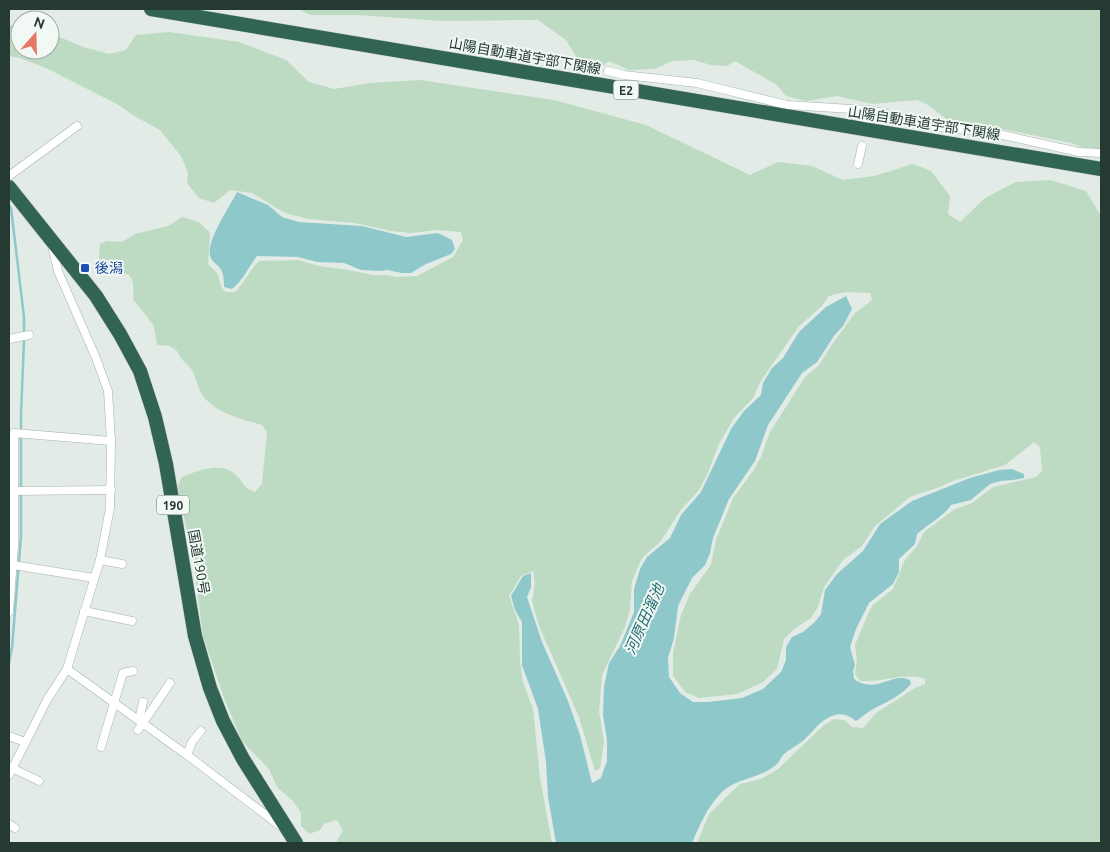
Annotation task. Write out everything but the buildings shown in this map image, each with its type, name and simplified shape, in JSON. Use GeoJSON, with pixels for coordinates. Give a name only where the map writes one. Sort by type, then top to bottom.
{"type":"FeatureCollection","features":[{"type":"Feature","properties":{"kind":"highway","name":"山陽自動車道宇部下関線"},"geometry":{"type":"LineString","coordinates":[[151,9],[1101,169]]}},
{"type":"Feature","properties":{"kind":"highway","name":"国道190号"},"geometry":{"type":"LineString","coordinates":[[9,188],[105,309],[140,370],[155,417],[166,464],[195,636],[210,688],[223,721],[243,759],[294,838]]}},
{"type":"Feature","properties":{"kind":"street"},"geometry":{"type":"LineString","coordinates":[[608,71],[624,75],[697,83],[787,105],[867,114],[884,113],[937,127],[989,132],[1079,152],[1101,153]]}},
{"type":"Feature","properties":{"kind":"street"},"geometry":{"type":"LineString","coordinates":[[9,176],[77,126]]}},
{"type":"Feature","properties":{"kind":"street"},"geometry":{"type":"LineString","coordinates":[[858,164],[862,146]]}},
{"type":"Feature","properties":{"kind":"street"},"geometry":{"type":"LineString","coordinates":[[39,781],[10,772],[47,700],[67,669],[100,560],[110,508],[111,490],[108,391],[96,358],[58,271],[51,241]]}},
{"type":"Feature","properties":{"kind":"street"},"geometry":{"type":"LineString","coordinates":[[9,339],[29,335]]}},
{"type":"Feature","properties":{"kind":"street"},"geometry":{"type":"LineString","coordinates":[[9,612],[14,528],[14,433],[111,441]]}},
{"type":"Feature","properties":{"kind":"street"},"geometry":{"type":"LineString","coordinates":[[13,491],[111,490]]}},
{"type":"Feature","properties":{"kind":"street"},"geometry":{"type":"LineString","coordinates":[[100,560],[122,564]]}},
{"type":"Feature","properties":{"kind":"street"},"geometry":{"type":"LineString","coordinates":[[12,565],[94,578]]}},
{"type":"Feature","properties":{"kind":"street"},"geometry":{"type":"LineString","coordinates":[[84,611],[132,621]]}},
{"type":"Feature","properties":{"kind":"street"},"geometry":{"type":"LineString","coordinates":[[67,669],[140,725],[187,755],[294,838]]}},
{"type":"Feature","properties":{"kind":"street"},"geometry":{"type":"LineString","coordinates":[[101,748],[123,673],[133,671]]}},
{"type":"Feature","properties":{"kind":"street"},"geometry":{"type":"LineString","coordinates":[[140,725],[170,683]]}},
{"type":"Feature","properties":{"kind":"street"},"geometry":{"type":"LineString","coordinates":[[140,725],[143,702]]}},
{"type":"Feature","properties":{"kind":"street"},"geometry":{"type":"LineString","coordinates":[[187,755],[192,742],[201,731]]}},
{"type":"Feature","properties":{"kind":"street"},"geometry":{"type":"LineString","coordinates":[[9,736],[25,742]]}},
{"type":"Feature","properties":{"kind":"green space"},"geometry":{"type":"Polygon","coordinates":[[[298,9],[1101,9],[1101,159],[1090,150],[1071,143],[988,126],[961,125],[949,121],[928,105],[917,100],[872,104],[837,96],[806,101],[786,96],[777,85],[735,61],[727,66],[711,65],[694,60],[673,61],[654,69],[629,70],[609,61],[600,68],[587,69],[577,58],[566,40],[538,20],[443,21],[358,15],[311,15],[298,9]]]}},
{"type":"Feature","properties":{"kind":"green space"},"geometry":{"type":"Polygon","coordinates":[[[9,25],[10,25],[10,56],[9,25]]]}},
{"type":"Feature","properties":{"kind":"green space"},"geometry":{"type":"Polygon","coordinates":[[[169,32],[239,42],[286,60],[309,82],[334,89],[370,83],[420,80],[554,100],[646,125],[750,175],[778,162],[812,166],[843,180],[874,176],[913,164],[931,171],[950,196],[948,214],[960,222],[985,198],[1016,182],[1050,180],[1086,191],[1101,216],[1101,843],[697,843],[709,814],[740,784],[761,779],[778,769],[823,726],[834,719],[844,720],[852,727],[863,728],[876,713],[915,688],[925,684],[925,679],[914,677],[860,681],[855,674],[857,660],[855,645],[869,612],[873,605],[893,589],[905,560],[917,546],[924,532],[955,509],[972,503],[993,487],[1036,477],[1042,471],[1040,447],[1034,442],[1005,465],[910,497],[875,526],[862,546],[843,560],[824,587],[818,607],[811,618],[794,629],[784,639],[777,669],[763,682],[737,694],[699,698],[685,692],[673,676],[673,654],[681,615],[690,594],[711,565],[716,540],[733,498],[761,457],[770,432],[805,377],[819,365],[855,313],[872,300],[870,293],[845,292],[829,296],[821,307],[799,326],[760,382],[754,397],[734,418],[718,446],[699,490],[680,511],[661,541],[642,558],[632,581],[630,609],[625,627],[602,675],[599,711],[604,741],[600,768],[595,771],[579,717],[539,626],[532,601],[535,583],[533,571],[521,576],[509,596],[519,625],[520,661],[523,682],[533,709],[540,778],[552,843],[337,843],[343,831],[337,820],[324,824],[320,830],[309,834],[301,826],[301,813],[293,801],[277,787],[269,769],[242,741],[224,698],[203,636],[192,552],[177,487],[182,477],[208,468],[223,468],[235,474],[245,486],[255,492],[262,484],[267,432],[262,425],[230,415],[215,407],[203,396],[192,370],[178,352],[170,346],[157,345],[154,326],[133,299],[132,280],[127,274],[109,274],[99,259],[100,244],[107,241],[122,242],[135,234],[168,226],[182,217],[199,222],[210,233],[208,264],[217,273],[222,288],[226,292],[235,292],[259,261],[298,260],[319,266],[372,275],[417,276],[453,257],[463,240],[461,232],[438,230],[411,233],[391,231],[355,223],[308,219],[285,213],[252,193],[230,190],[214,203],[199,198],[187,183],[188,173],[181,156],[160,130],[117,104],[46,68],[25,60],[60,60],[60,37],[83,47],[109,54],[126,50],[136,35],[169,32]]]}},
{"type":"Feature","properties":{"kind":"water"},"geometry":{"type":"Polygon","coordinates":[[[237,192],[268,205],[282,217],[299,222],[362,226],[406,237],[438,233],[452,240],[455,249],[451,254],[426,264],[411,273],[388,270],[361,270],[344,263],[317,262],[298,257],[257,256],[237,285],[232,289],[224,287],[222,273],[211,258],[210,250],[215,233],[237,192]]]}},
{"type":"Feature","properties":{"kind":"water","name":"河原田溜池"},"geometry":{"type":"Polygon","coordinates":[[[846,296],[852,309],[843,326],[817,362],[802,373],[768,425],[755,461],[729,499],[713,538],[705,565],[692,578],[678,606],[674,638],[668,658],[669,677],[680,693],[693,702],[708,702],[742,698],[763,689],[781,672],[786,660],[786,647],[792,637],[803,632],[821,614],[825,590],[837,574],[863,551],[880,524],[912,501],[970,478],[999,470],[1012,469],[1024,474],[1024,478],[990,484],[971,500],[951,505],[940,517],[917,534],[915,544],[899,559],[899,572],[893,584],[869,603],[856,629],[850,647],[855,665],[853,671],[854,679],[870,685],[897,678],[910,680],[911,684],[902,693],[856,721],[842,714],[828,718],[803,741],[784,754],[771,769],[726,788],[707,811],[692,843],[556,843],[548,797],[546,762],[538,709],[522,665],[522,622],[515,610],[511,596],[523,576],[531,573],[531,587],[527,597],[542,642],[568,701],[580,735],[592,783],[601,778],[607,761],[607,740],[603,715],[604,687],[609,663],[620,646],[634,612],[634,589],[640,569],[647,557],[670,538],[681,515],[701,492],[731,429],[744,411],[761,395],[763,383],[772,368],[783,358],[799,332],[826,307],[846,296]]]}},
{"type":"Feature","properties":{"kind":"waterway"},"geometry":{"type":"LineString","coordinates":[[9,205],[11,208],[24,317],[21,414],[21,537],[12,648],[9,663]]}},
{"type":"Feature","properties":{"kind":"place","name":"後潟"},"geometry":{"type":"Point","coordinates":[85,268]}}]}
